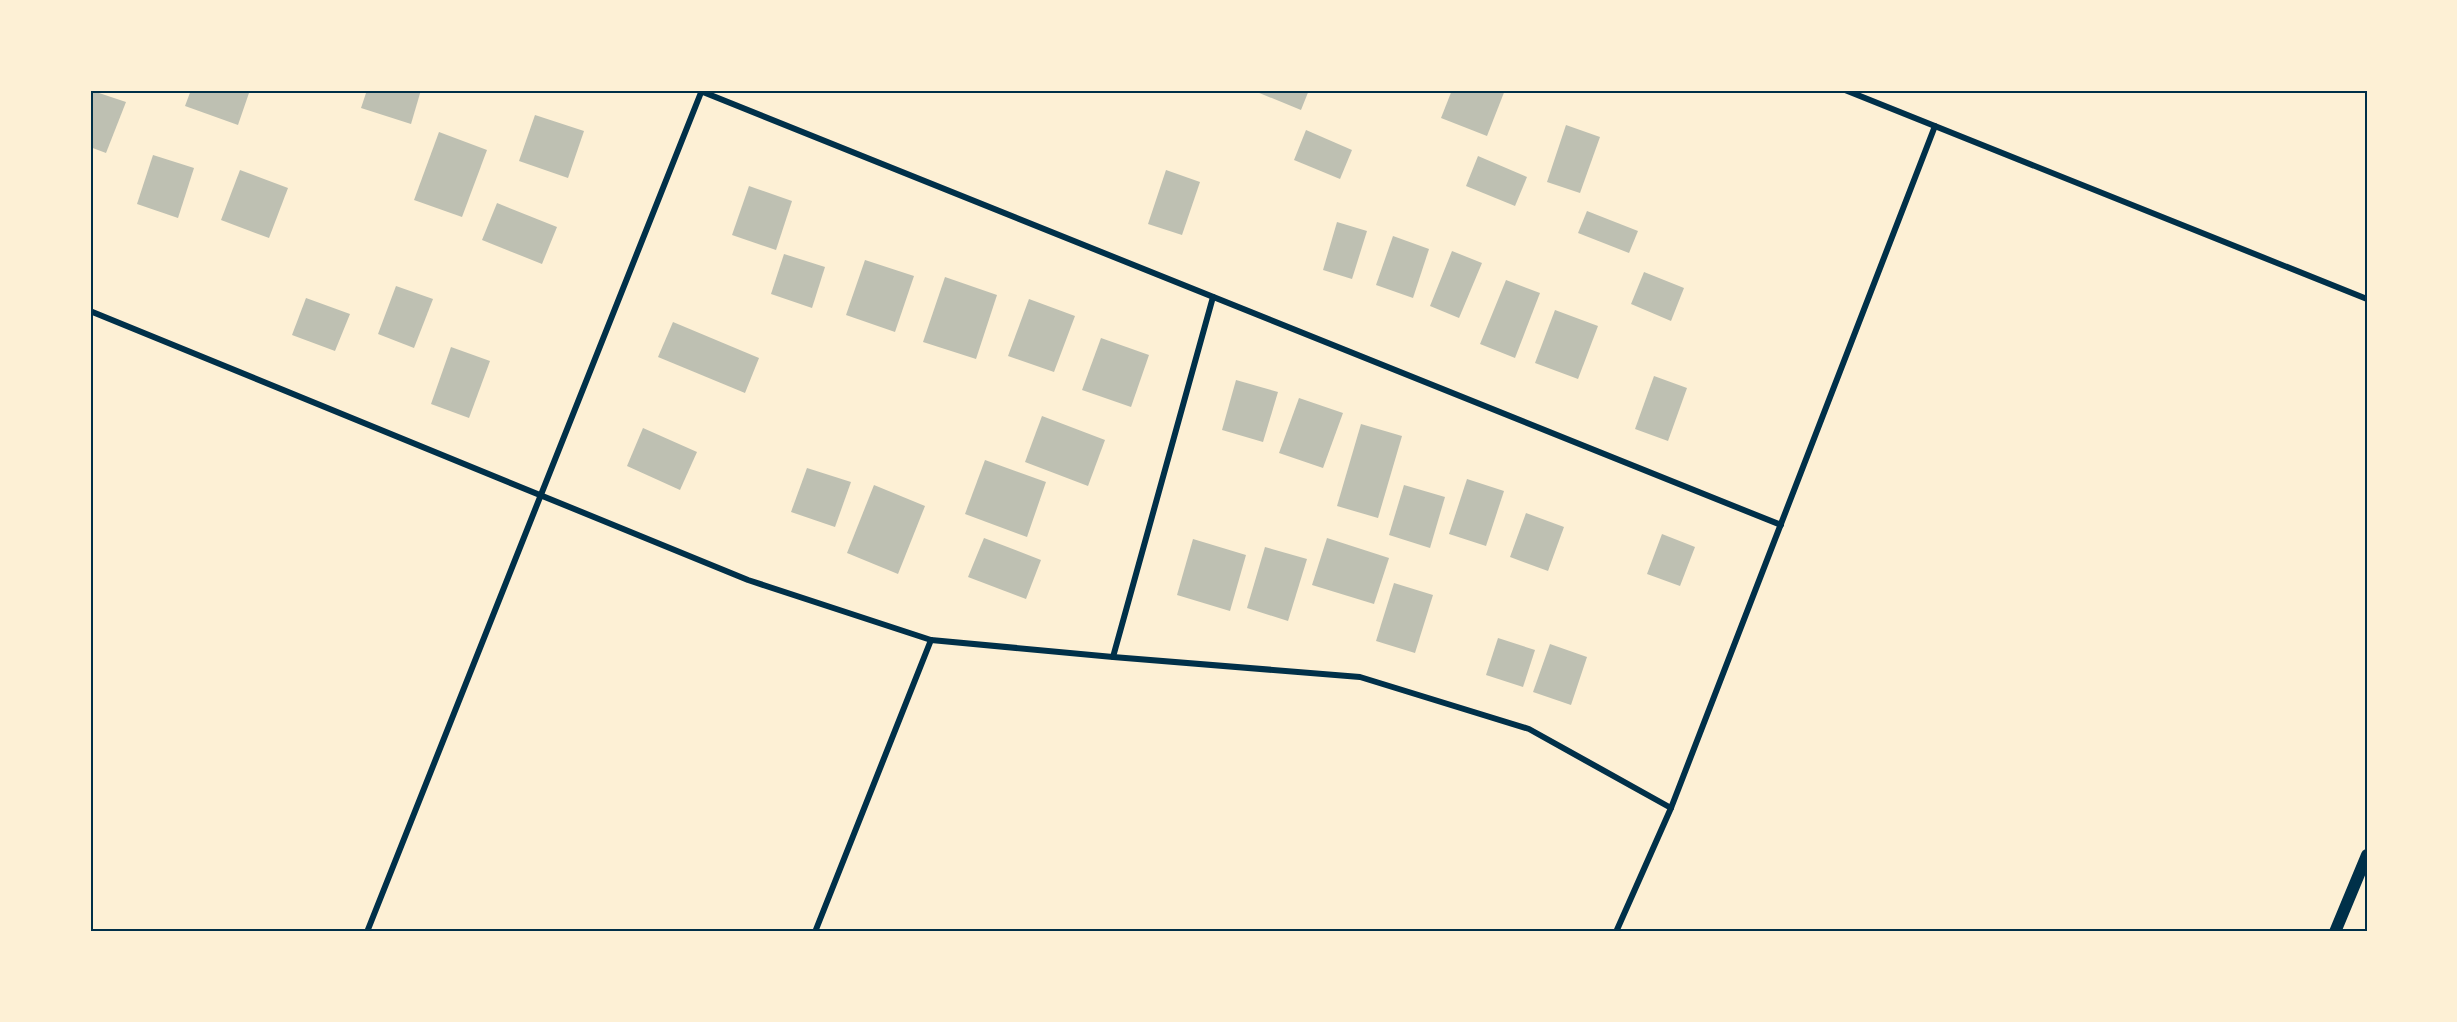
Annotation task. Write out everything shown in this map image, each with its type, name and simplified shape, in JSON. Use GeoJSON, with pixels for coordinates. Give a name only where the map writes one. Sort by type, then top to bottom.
{"type":"FeatureCollection","features":[{"type":"Feature","properties":{"kind":"main road"},"geometry":{"type":"LineString","coordinates":[[2336,932],[2367,855]]}},
{"type":"Feature","properties":{"kind":"street"},"geometry":{"type":"LineString","coordinates":[[367,932],[700,90],[1781,525]]}},
{"type":"Feature","properties":{"kind":"street"},"geometry":{"type":"LineString","coordinates":[[1845,90],[2367,299]]}},
{"type":"Feature","properties":{"kind":"street"},"geometry":{"type":"LineString","coordinates":[[1616,932],[1671,808],[1935,126]]}},
{"type":"Feature","properties":{"kind":"street"},"geometry":{"type":"LineString","coordinates":[[1113,657],[1213,297]]}},
{"type":"Feature","properties":{"kind":"street"},"geometry":{"type":"LineString","coordinates":[[90,311],[748,580],[931,639],[1113,657],[1360,677],[1528,729],[1671,808]]}},
{"type":"Feature","properties":{"kind":"street"},"geometry":{"type":"LineString","coordinates":[[815,932],[931,639]]}},
{"type":"Feature","properties":{"kind":"building"},"geometry":{"type":"Polygon","coordinates":[[[90,90],[126,102],[106,153],[90,147],[90,90]]]}},
{"type":"Feature","properties":{"kind":"building"},"geometry":{"type":"Polygon","coordinates":[[[191,90],[250,90],[238,125],[185,106],[191,90]]]}},
{"type":"Feature","properties":{"kind":"building"},"geometry":{"type":"Polygon","coordinates":[[[367,90],[421,90],[411,124],[361,108],[367,90]]]}},
{"type":"Feature","properties":{"kind":"building"},"geometry":{"type":"Polygon","coordinates":[[[1252,90],[1309,90],[1301,110],[1252,90]]]}},
{"type":"Feature","properties":{"kind":"building"},"geometry":{"type":"Polygon","coordinates":[[[1452,90],[1505,90],[1487,136],[1441,118],[1452,90]]]}},
{"type":"Feature","properties":{"kind":"building"},"geometry":{"type":"Polygon","coordinates":[[[535,115],[584,131],[568,178],[519,161],[535,115]]]}},
{"type":"Feature","properties":{"kind":"building"},"geometry":{"type":"Polygon","coordinates":[[[1566,125],[1600,137],[1580,193],[1547,182],[1566,125]]]}},
{"type":"Feature","properties":{"kind":"building"},"geometry":{"type":"Polygon","coordinates":[[[1306,130],[1352,150],[1340,179],[1294,160],[1306,130]]]}},
{"type":"Feature","properties":{"kind":"building"},"geometry":{"type":"Polygon","coordinates":[[[439,132],[487,150],[462,217],[414,200],[439,132]]]}},
{"type":"Feature","properties":{"kind":"building"},"geometry":{"type":"Polygon","coordinates":[[[153,155],[194,168],[178,218],[137,204],[153,155]]]}},
{"type":"Feature","properties":{"kind":"building"},"geometry":{"type":"Polygon","coordinates":[[[1478,156],[1527,177],[1515,206],[1466,186],[1478,156]]]}},
{"type":"Feature","properties":{"kind":"building"},"geometry":{"type":"Polygon","coordinates":[[[240,170],[288,188],[269,238],[221,220],[240,170]]]}},
{"type":"Feature","properties":{"kind":"building"},"geometry":{"type":"Polygon","coordinates":[[[1166,170],[1200,182],[1182,235],[1148,224],[1166,170]]]}},
{"type":"Feature","properties":{"kind":"building"},"geometry":{"type":"Polygon","coordinates":[[[749,186],[792,201],[776,250],[732,235],[749,186]]]}},
{"type":"Feature","properties":{"kind":"building"},"geometry":{"type":"Polygon","coordinates":[[[497,203],[557,227],[542,264],[482,240],[497,203]]]}},
{"type":"Feature","properties":{"kind":"building"},"geometry":{"type":"Polygon","coordinates":[[[1587,211],[1638,231],[1629,253],[1578,233],[1587,211]]]}},
{"type":"Feature","properties":{"kind":"building"},"geometry":{"type":"Polygon","coordinates":[[[1337,222],[1367,231],[1352,279],[1323,270],[1337,222]]]}},
{"type":"Feature","properties":{"kind":"building"},"geometry":{"type":"Polygon","coordinates":[[[1393,236],[1429,249],[1413,298],[1376,285],[1393,236]]]}},
{"type":"Feature","properties":{"kind":"building"},"geometry":{"type":"Polygon","coordinates":[[[1452,251],[1482,263],[1459,318],[1430,306],[1452,251]]]}},
{"type":"Feature","properties":{"kind":"building"},"geometry":{"type":"Polygon","coordinates":[[[784,254],[825,267],[812,308],[771,294],[784,254]]]}},
{"type":"Feature","properties":{"kind":"building"},"geometry":{"type":"Polygon","coordinates":[[[865,260],[914,276],[895,332],[846,315],[865,260]]]}},
{"type":"Feature","properties":{"kind":"building"},"geometry":{"type":"Polygon","coordinates":[[[1644,272],[1684,288],[1671,321],[1631,304],[1644,272]]]}},
{"type":"Feature","properties":{"kind":"building"},"geometry":{"type":"Polygon","coordinates":[[[945,277],[997,295],[976,359],[923,342],[945,277]]]}},
{"type":"Feature","properties":{"kind":"building"},"geometry":{"type":"Polygon","coordinates":[[[1506,280],[1540,293],[1515,358],[1480,344],[1506,280]]]}},
{"type":"Feature","properties":{"kind":"building"},"geometry":{"type":"Polygon","coordinates":[[[396,286],[433,299],[414,348],[378,334],[396,286]]]}},
{"type":"Feature","properties":{"kind":"building"},"geometry":{"type":"Polygon","coordinates":[[[306,298],[350,314],[335,351],[292,335],[306,298]]]}},
{"type":"Feature","properties":{"kind":"building"},"geometry":{"type":"Polygon","coordinates":[[[1029,299],[1075,316],[1054,372],[1008,356],[1029,299]]]}},
{"type":"Feature","properties":{"kind":"building"},"geometry":{"type":"Polygon","coordinates":[[[1555,310],[1598,326],[1578,379],[1535,363],[1555,310]]]}},
{"type":"Feature","properties":{"kind":"building"},"geometry":{"type":"Polygon","coordinates":[[[673,322],[759,358],[745,393],[658,357],[673,322]]]}},
{"type":"Feature","properties":{"kind":"building"},"geometry":{"type":"Polygon","coordinates":[[[1101,338],[1149,355],[1131,407],[1082,390],[1101,338]]]}},
{"type":"Feature","properties":{"kind":"building"},"geometry":{"type":"Polygon","coordinates":[[[451,347],[490,361],[469,418],[431,404],[451,347]]]}},
{"type":"Feature","properties":{"kind":"building"},"geometry":{"type":"Polygon","coordinates":[[[1654,376],[1687,388],[1668,441],[1635,429],[1654,376]]]}},
{"type":"Feature","properties":{"kind":"building"},"geometry":{"type":"Polygon","coordinates":[[[1236,380],[1278,392],[1263,442],[1222,430],[1236,380]]]}},
{"type":"Feature","properties":{"kind":"building"},"geometry":{"type":"Polygon","coordinates":[[[1299,398],[1343,413],[1323,468],[1279,453],[1299,398]]]}},
{"type":"Feature","properties":{"kind":"building"},"geometry":{"type":"Polygon","coordinates":[[[1042,416],[1105,440],[1088,486],[1025,462],[1042,416]]]}},
{"type":"Feature","properties":{"kind":"building"},"geometry":{"type":"Polygon","coordinates":[[[1361,424],[1402,436],[1378,518],[1337,506],[1361,424]]]}},
{"type":"Feature","properties":{"kind":"building"},"geometry":{"type":"Polygon","coordinates":[[[643,428],[697,452],[680,490],[627,466],[643,428]]]}},
{"type":"Feature","properties":{"kind":"building"},"geometry":{"type":"Polygon","coordinates":[[[985,460],[1046,482],[1027,537],[965,514],[985,460]]]}},
{"type":"Feature","properties":{"kind":"building"},"geometry":{"type":"Polygon","coordinates":[[[807,468],[851,482],[835,527],[791,512],[807,468]]]}},
{"type":"Feature","properties":{"kind":"building"},"geometry":{"type":"Polygon","coordinates":[[[1467,479],[1504,491],[1486,546],[1449,534],[1467,479]]]}},
{"type":"Feature","properties":{"kind":"building"},"geometry":{"type":"Polygon","coordinates":[[[874,485],[925,506],[898,574],[847,553],[874,485]]]}},
{"type":"Feature","properties":{"kind":"building"},"geometry":{"type":"Polygon","coordinates":[[[1404,485],[1445,497],[1430,548],[1389,535],[1404,485]]]}},
{"type":"Feature","properties":{"kind":"building"},"geometry":{"type":"Polygon","coordinates":[[[1526,513],[1564,527],[1548,571],[1510,557],[1526,513]]]}},
{"type":"Feature","properties":{"kind":"building"},"geometry":{"type":"Polygon","coordinates":[[[1662,534],[1695,547],[1680,586],[1647,574],[1662,534]]]}},
{"type":"Feature","properties":{"kind":"building"},"geometry":{"type":"Polygon","coordinates":[[[984,538],[1041,560],[1026,599],[968,577],[984,538]]]}},
{"type":"Feature","properties":{"kind":"building"},"geometry":{"type":"Polygon","coordinates":[[[1327,538],[1389,558],[1374,604],[1312,585],[1327,538]]]}},
{"type":"Feature","properties":{"kind":"building"},"geometry":{"type":"Polygon","coordinates":[[[1193,539],[1246,555],[1230,611],[1177,595],[1193,539]]]}},
{"type":"Feature","properties":{"kind":"building"},"geometry":{"type":"Polygon","coordinates":[[[1265,547],[1307,559],[1288,621],[1247,608],[1265,547]]]}},
{"type":"Feature","properties":{"kind":"building"},"geometry":{"type":"Polygon","coordinates":[[[1394,583],[1433,595],[1415,653],[1376,641],[1394,583]]]}},
{"type":"Feature","properties":{"kind":"building"},"geometry":{"type":"Polygon","coordinates":[[[1498,638],[1535,650],[1523,687],[1486,675],[1498,638]]]}},
{"type":"Feature","properties":{"kind":"building"},"geometry":{"type":"Polygon","coordinates":[[[1550,644],[1587,657],[1571,705],[1533,692],[1550,644]]]}}]}
